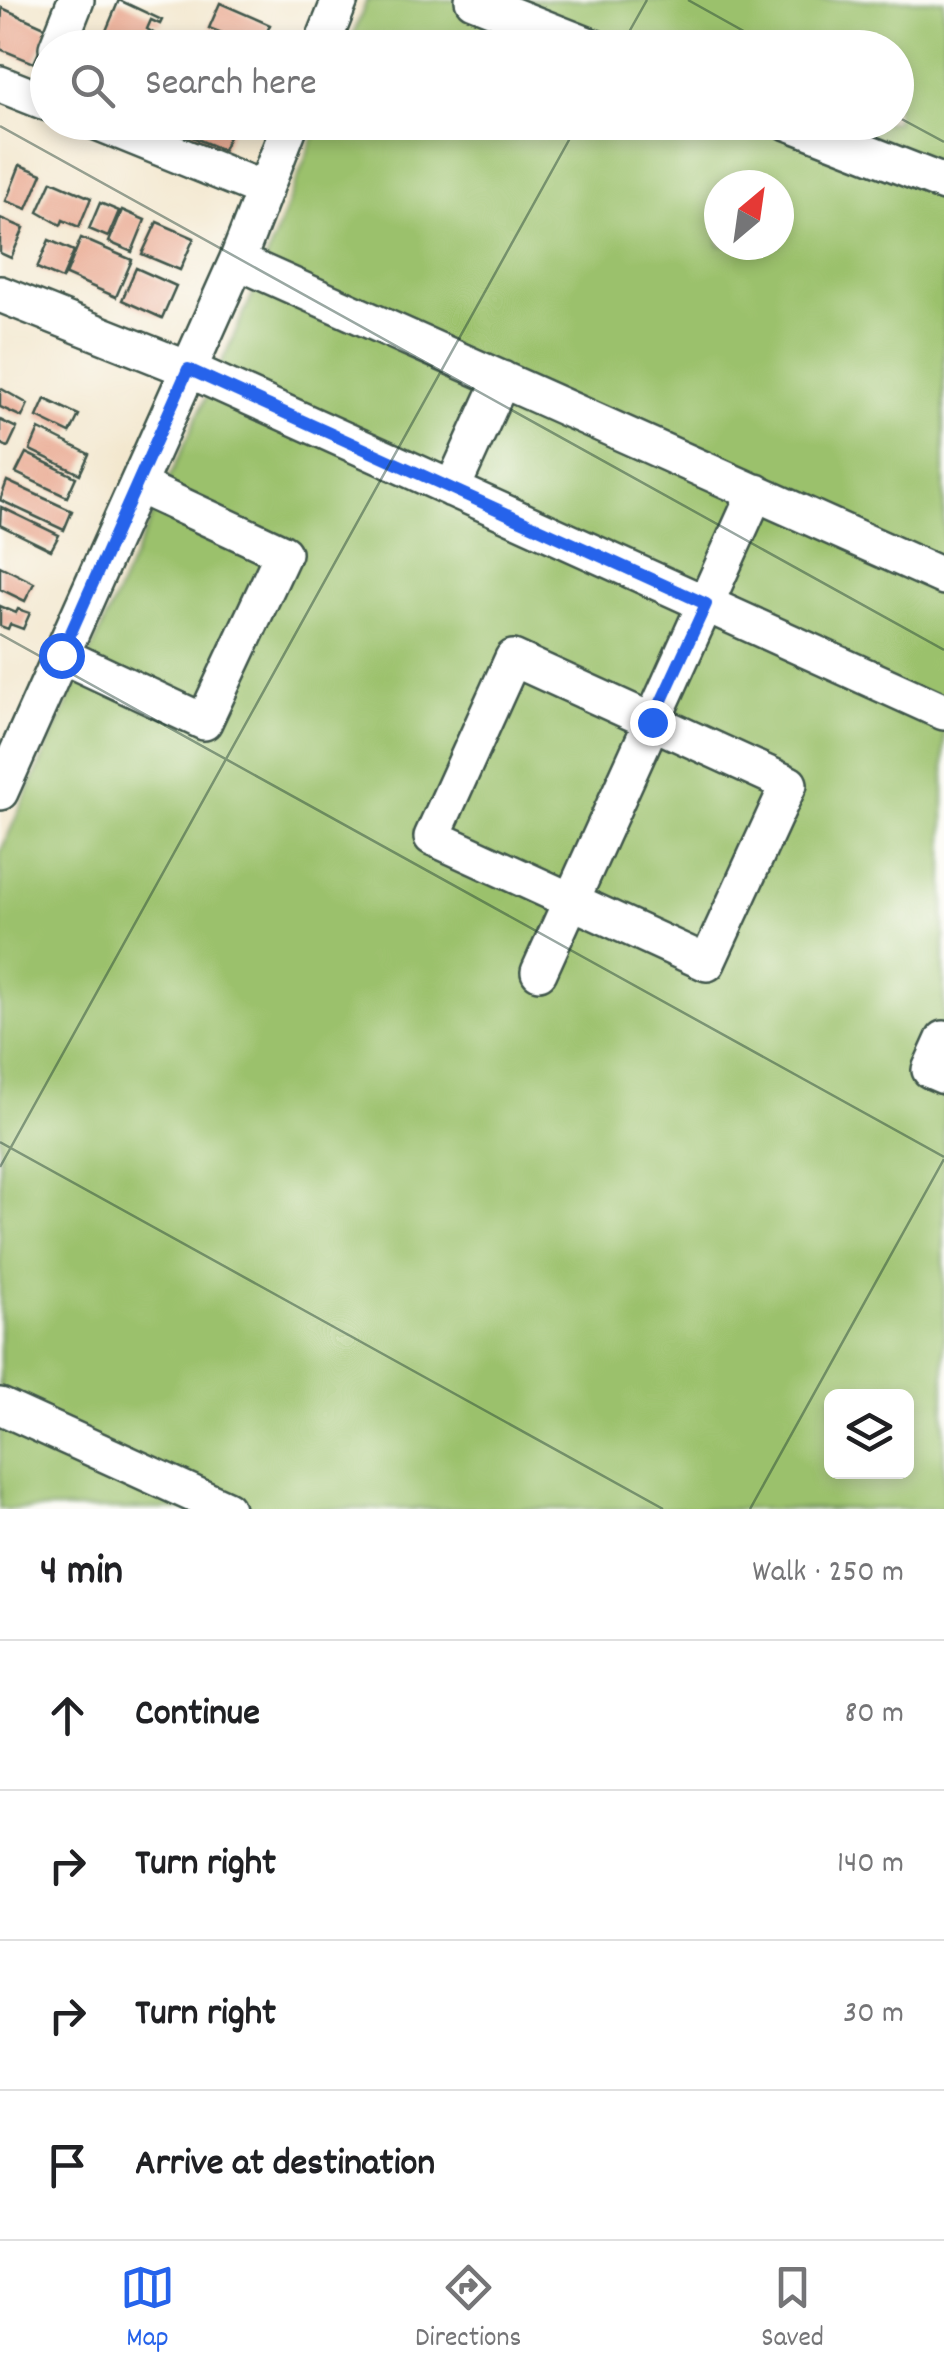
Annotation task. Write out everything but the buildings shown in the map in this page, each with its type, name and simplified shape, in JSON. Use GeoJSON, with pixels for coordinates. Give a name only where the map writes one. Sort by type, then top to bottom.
{"type":"FeatureCollection","features":[{"type":"Feature","properties":{"kind":"street"},"geometry":{"type":"LineString","coordinates":[[64,30],[76,0]]}},
{"type":"Feature","properties":{"kind":"street"},"geometry":{"type":"LineString","coordinates":[[328,30],[340,0]]}},
{"type":"Feature","properties":{"kind":"street"},"geometry":{"type":"LineString","coordinates":[[474,0],[550,30]]}},
{"type":"Feature","properties":{"kind":"street"},"geometry":{"type":"LineString","coordinates":[[0,84],[30,89]]}},
{"type":"Feature","properties":{"kind":"street"},"geometry":{"type":"LineString","coordinates":[[141,140],[265,190]]}},
{"type":"Feature","properties":{"kind":"street"},"geometry":{"type":"LineString","coordinates":[[0,792],[237,261],[285,140]]}},
{"type":"Feature","properties":{"kind":"street"},"geometry":{"type":"LineString","coordinates":[[834,140],[944,183]]}},
{"type":"Feature","properties":{"kind":"street"},"geometry":{"type":"LineString","coordinates":[[237,261],[944,577]]}},
{"type":"Feature","properties":{"kind":"street"},"geometry":{"type":"LineString","coordinates":[[0,294],[188,369],[944,712]]}},
{"type":"Feature","properties":{"kind":"street"},"geometry":{"type":"LineString","coordinates":[[452,489],[502,380]]}},
{"type":"Feature","properties":{"kind":"street"},"geometry":{"type":"LineString","coordinates":[[61,655],[204,722],[283,554],[137,485]]}},
{"type":"Feature","properties":{"kind":"street"},"geometry":{"type":"LineString","coordinates":[[539,972],[756,492]]}},
{"type":"Feature","properties":{"kind":"street"},"geometry":{"type":"LineString","coordinates":[[513,658],[652,722],[789,784],[707,963],[432,837],[513,658]]}},
{"type":"Feature","properties":{"kind":"street"},"geometry":{"type":"LineString","coordinates":[[944,1039],[930,1070],[944,1076]]}},
{"type":"Feature","properties":{"kind":"street"},"geometry":{"type":"LineString","coordinates":[[0,1406],[226,1509]]}},
{"type":"Feature","properties":{"kind":"green space"},"geometry":{"type":"Polygon","coordinates":[[[367,0],[944,0],[944,1509],[0,1509],[0,853],[254,291],[312,140],[914,140],[914,30],[355,30],[367,0]]]}},
{"type":"Feature","properties":{"kind":"route"},"geometry":{"type":"LineString","coordinates":[[61,655],[188,369],[706,604],[652,722]]}}]}
